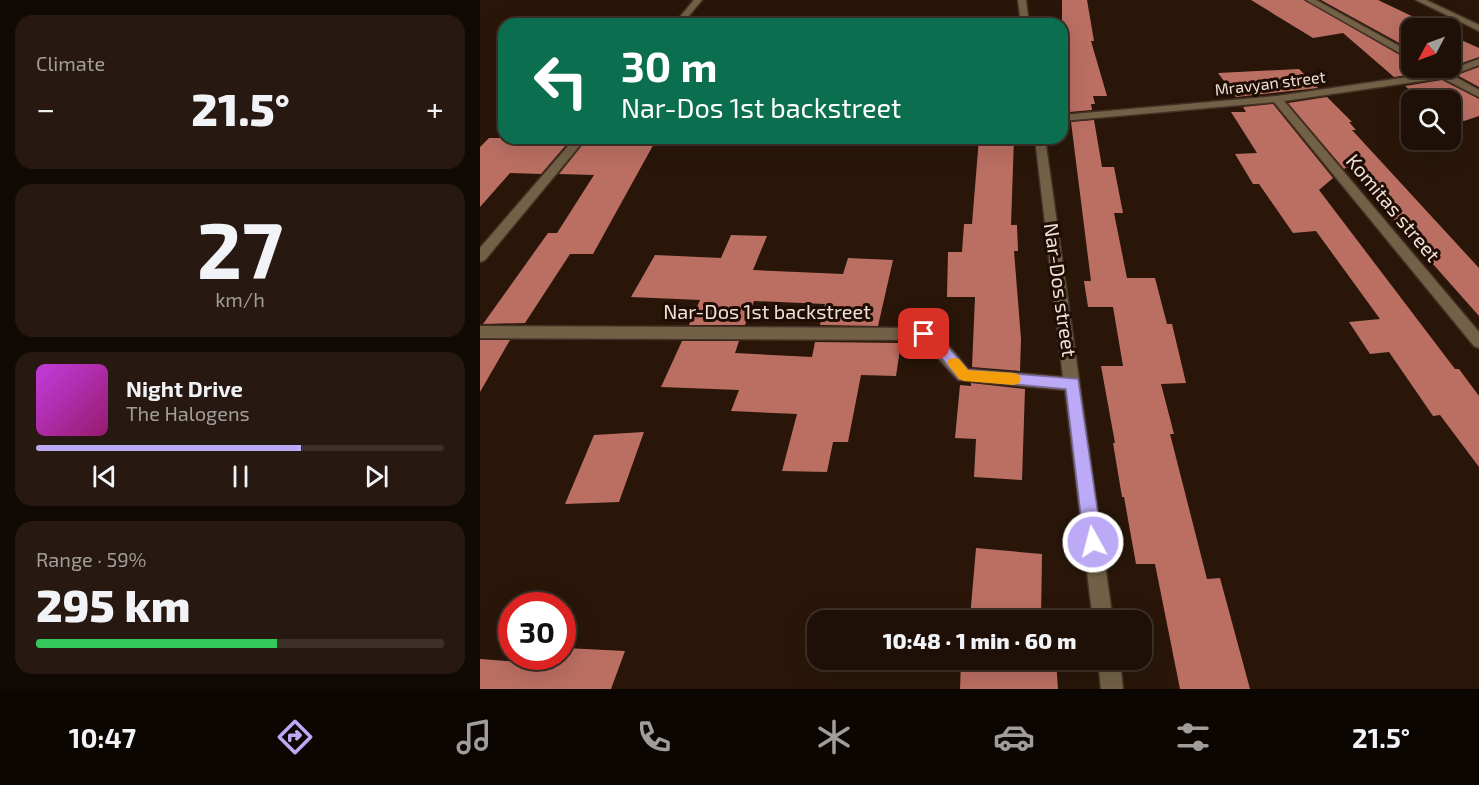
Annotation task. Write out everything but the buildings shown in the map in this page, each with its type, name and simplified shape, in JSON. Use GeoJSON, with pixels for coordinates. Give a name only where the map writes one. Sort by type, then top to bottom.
{"type":"FeatureCollection","features":[{"type":"Feature","properties":{"kind":"street"},"geometry":{"type":"LineString","coordinates":[[683,18],[698,0]]}},
{"type":"Feature","properties":{"kind":"street"},"geometry":{"type":"LineString","coordinates":[[1022,0],[1024,18]]}},
{"type":"Feature","properties":{"kind":"street"},"geometry":{"type":"LineString","coordinates":[[1310,0],[1401,51]]}},
{"type":"Feature","properties":{"kind":"street"},"geometry":{"type":"LineString","coordinates":[[1420,0],[1479,28]]}},
{"type":"Feature","properties":{"kind":"street","name":"Mravyan street"},"geometry":{"type":"LineString","coordinates":[[1461,69],[1479,62]]}},
{"type":"Feature","properties":{"kind":"street","name":"Mravyan street"},"geometry":{"type":"LineString","coordinates":[[1068,118],[1277,99],[1423,78]]}},
{"type":"Feature","properties":{"kind":"street"},"geometry":{"type":"LineString","coordinates":[[1450,78],[1479,94]]}},
{"type":"Feature","properties":{"kind":"street","name":"Komitas street"},"geometry":{"type":"LineString","coordinates":[[1277,99],[1479,342]]}},
{"type":"Feature","properties":{"kind":"street"},"geometry":{"type":"LineString","coordinates":[[480,257],[576,144]]}},
{"type":"Feature","properties":{"kind":"street","name":"Nar-Dos street"},"geometry":{"type":"LineString","coordinates":[[1041,144],[1102,610]]}},
{"type":"Feature","properties":{"kind":"street","name":"Nar-Dos 1st backstreet"},"geometry":{"type":"LineString","coordinates":[[480,332],[924,334],[944,351],[964,375],[1073,384]]}},
{"type":"Feature","properties":{"kind":"street"},"geometry":{"type":"LineString","coordinates":[[1109,670],[1112,689]]}},
{"type":"Feature","properties":{"kind":"slow traffic"},"geometry":{"type":"LineString","coordinates":[[954,363],[964,375],[1014,379]]}},
{"type":"Feature","properties":{"kind":"route"},"geometry":{"type":"LineString","coordinates":[[924,334],[944,351],[964,375],[1073,384],[1093,542]]}}]}
